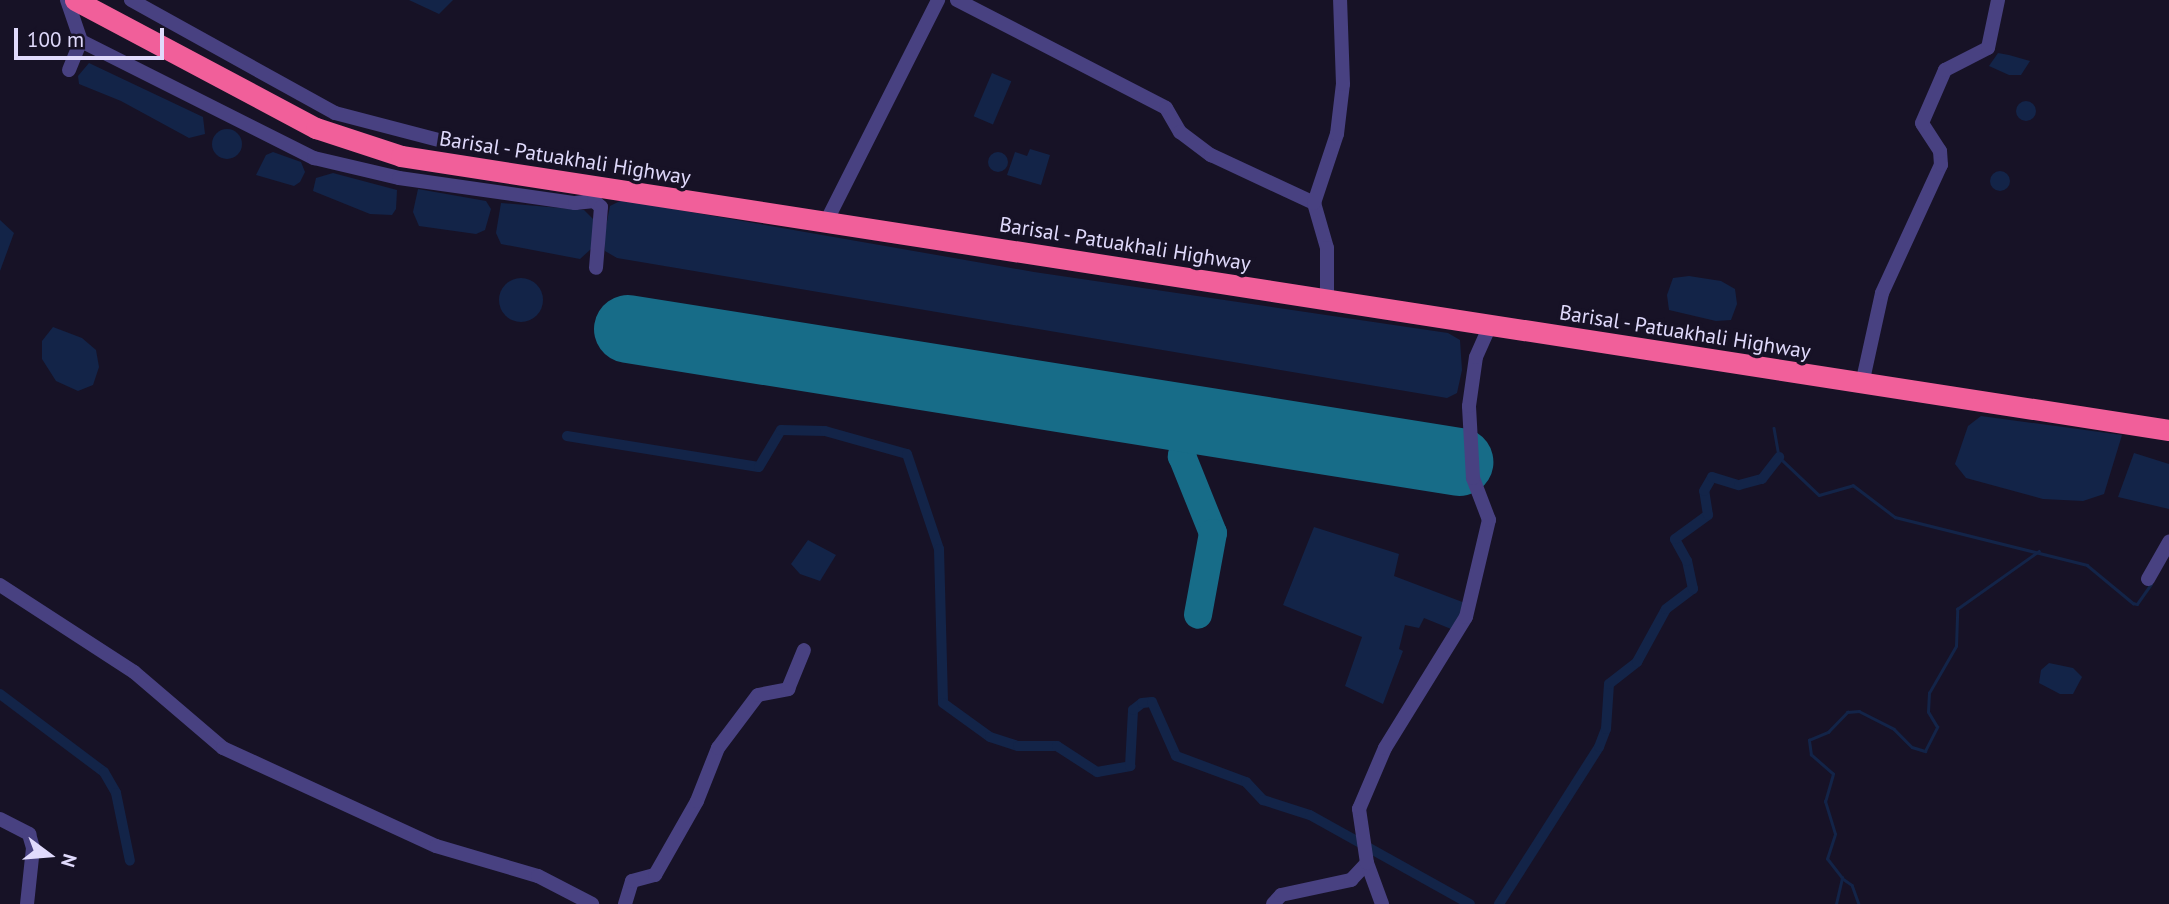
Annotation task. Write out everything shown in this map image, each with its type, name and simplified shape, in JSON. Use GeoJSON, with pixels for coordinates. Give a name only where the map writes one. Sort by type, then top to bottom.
{"type":"FeatureCollection","features":[{"type":"Feature","properties":{"kind":"highway","name":"Barisal - Patuakhali Highway"},"geometry":{"type":"LineString","coordinates":[[75,0],[288,115],[366,147],[453,166],[2169,430]]}},
{"type":"Feature","properties":{"kind":"street"},"geometry":{"type":"LineString","coordinates":[[67,0],[81,41],[69,70]]}},
{"type":"Feature","properties":{"kind":"street"},"geometry":{"type":"LineString","coordinates":[[131,0],[335,113],[446,142]]}},
{"type":"Feature","properties":{"kind":"street"},"geometry":{"type":"LineString","coordinates":[[825,224],[938,0]]}},
{"type":"Feature","properties":{"kind":"street"},"geometry":{"type":"LineString","coordinates":[[957,0],[1166,108],[1180,132],[1211,155],[1314,203]]}},
{"type":"Feature","properties":{"kind":"street"},"geometry":{"type":"LineString","coordinates":[[1327,300],[1327,248],[1314,203],[1337,134],[1343,84],[1340,0]]}},
{"type":"Feature","properties":{"kind":"street"},"geometry":{"type":"LineString","coordinates":[[1862,384],[1882,293],[1941,165],[1940,151],[1922,123],[1945,69],[1988,48],[1998,0]]}},
{"type":"Feature","properties":{"kind":"street"},"geometry":{"type":"LineString","coordinates":[[81,41],[314,158],[399,178],[575,203],[594,201],[601,207],[596,268]]}},
{"type":"Feature","properties":{"kind":"street"},"geometry":{"type":"LineString","coordinates":[[1382,904],[1367,863],[1359,809],[1385,748],[1466,617],[1489,520],[1473,478],[1469,406],[1476,356],[1490,327]]}},
{"type":"Feature","properties":{"kind":"street"},"geometry":{"type":"LineString","coordinates":[[2148,579],[2169,542]]}},
{"type":"Feature","properties":{"kind":"street"},"geometry":{"type":"LineString","coordinates":[[0,585],[134,672],[223,748],[436,846],[538,876],[592,904]]}},
{"type":"Feature","properties":{"kind":"street"},"geometry":{"type":"LineString","coordinates":[[625,904],[632,881],[655,874],[697,801],[718,748],[758,695],[788,689],[804,650]]}},
{"type":"Feature","properties":{"kind":"street"},"geometry":{"type":"LineString","coordinates":[[0,819],[29,834],[33,848],[27,904]]}},
{"type":"Feature","properties":{"kind":"street"},"geometry":{"type":"LineString","coordinates":[[1273,904],[1281,895],[1351,880],[1367,863]]}},
{"type":"Feature","properties":{"kind":"water"},"geometry":{"type":"Polygon","coordinates":[[[409,0],[453,0],[439,14],[409,0]]]}},
{"type":"Feature","properties":{"kind":"water"},"geometry":{"type":"Polygon","coordinates":[[[1998,53],[2030,61],[2021,75],[2009,75],[1989,66],[1998,53]]]}},
{"type":"Feature","properties":{"kind":"water"},"geometry":{"type":"Polygon","coordinates":[[[89,63],[203,117],[205,134],[189,138],[121,101],[79,84],[78,76],[89,63]]]}},
{"type":"Feature","properties":{"kind":"water"},"geometry":{"type":"Polygon","coordinates":[[[992,73],[1011,81],[993,124],[974,116],[992,73]]]}},
{"type":"Feature","properties":{"kind":"water"},"geometry":{"type":"Polygon","coordinates":[[[2026,101],[2033,104],[2036,111],[2033,118],[2026,121],[2019,118],[2016,111],[2019,104],[2026,101]]]}},
{"type":"Feature","properties":{"kind":"water"},"geometry":{"type":"Polygon","coordinates":[[[227,129],[238,133],[242,144],[238,155],[227,159],[216,155],[212,144],[216,133],[227,129]]]}},
{"type":"Feature","properties":{"kind":"water"},"geometry":{"type":"Polygon","coordinates":[[[1030,149],[1050,155],[1041,185],[1007,175],[1015,152],[1027,156],[1030,149]]]}},
{"type":"Feature","properties":{"kind":"water"},"geometry":{"type":"Polygon","coordinates":[[[273,152],[301,162],[305,172],[300,182],[294,186],[256,175],[266,155],[273,152]]]}},
{"type":"Feature","properties":{"kind":"water"},"geometry":{"type":"Polygon","coordinates":[[[994,152],[1002,152],[1008,162],[1002,172],[994,172],[988,166],[988,158],[994,152]]]}},
{"type":"Feature","properties":{"kind":"water"},"geometry":{"type":"Polygon","coordinates":[[[1996,171],[2004,171],[2010,181],[2004,191],[1996,191],[1990,185],[1990,177],[1996,171]]]}},
{"type":"Feature","properties":{"kind":"water"},"geometry":{"type":"Polygon","coordinates":[[[333,173],[397,190],[396,209],[392,215],[370,214],[313,191],[316,178],[333,173]]]}},
{"type":"Feature","properties":{"kind":"water"},"geometry":{"type":"Polygon","coordinates":[[[418,189],[486,201],[491,209],[485,230],[476,234],[419,226],[413,212],[418,189]]]}},
{"type":"Feature","properties":{"kind":"water"},"geometry":{"type":"Polygon","coordinates":[[[622,200],[1034,272],[1448,333],[1460,340],[1462,370],[1457,393],[1447,398],[617,258],[605,251],[604,237],[610,206],[622,200]]]}},
{"type":"Feature","properties":{"kind":"water"},"geometry":{"type":"Polygon","coordinates":[[[501,203],[584,210],[594,220],[591,249],[580,259],[501,244],[496,233],[501,203]]]}},
{"type":"Feature","properties":{"kind":"water"},"geometry":{"type":"Polygon","coordinates":[[[0,220],[14,233],[0,271],[0,220]]]}},
{"type":"Feature","properties":{"kind":"water"},"geometry":{"type":"Polygon","coordinates":[[[1689,276],[1721,281],[1735,289],[1737,304],[1731,320],[1716,321],[1669,310],[1667,295],[1673,278],[1689,276]]]}},
{"type":"Feature","properties":{"kind":"water"},"geometry":{"type":"Polygon","coordinates":[[[521,278],[536,285],[543,300],[536,315],[521,322],[506,315],[499,300],[506,285],[521,278]]]}},
{"type":"Feature","properties":{"kind":"water"},"geometry":{"type":"Polygon","coordinates":[[[53,327],[82,338],[96,350],[99,367],[93,385],[78,391],[56,381],[42,359],[42,341],[53,327]]]}},
{"type":"Feature","properties":{"kind":"water"},"geometry":{"type":"Polygon","coordinates":[[[1981,416],[2122,435],[2104,494],[2083,501],[2043,499],[1966,478],[1955,464],[1968,426],[1981,416]]]}},
{"type":"Feature","properties":{"kind":"water"},"geometry":{"type":"Polygon","coordinates":[[[2134,453],[2169,464],[2169,509],[2118,497],[2134,453]]]}},
{"type":"Feature","properties":{"kind":"water"},"geometry":{"type":"Polygon","coordinates":[[[1314,527],[1399,554],[1394,576],[1465,603],[1456,631],[1424,618],[1419,628],[1405,625],[1399,649],[1403,651],[1383,704],[1345,686],[1362,637],[1283,605],[1314,527]]]}},
{"type":"Feature","properties":{"kind":"water"},"geometry":{"type":"Polygon","coordinates":[[[808,540],[836,555],[820,581],[800,574],[791,564],[808,540]]]}},
{"type":"Feature","properties":{"kind":"water"},"geometry":{"type":"Polygon","coordinates":[[[2049,663],[2073,668],[2082,677],[2073,694],[2060,694],[2039,683],[2041,670],[2049,663]]]}},
{"type":"Feature","properties":{"kind":"waterway"},"geometry":{"type":"LineString","coordinates":[[1774,428],[1779,457],[1819,495],[1853,485],[1895,517],[2087,565],[2133,603],[2137,604],[2151,584]]}},
{"type":"Feature","properties":{"kind":"waterway"},"geometry":{"type":"LineString","coordinates":[[567,436],[759,467],[781,430],[825,431],[907,454],[939,549],[943,703],[990,737],[1018,746],[1057,746],[1097,772],[1130,766],[1133,710],[1142,703],[1152,702],[1176,756],[1246,782],[1263,800],[1310,815],[1470,904]]}},
{"type":"Feature","properties":{"kind":"waterway"},"geometry":{"type":"LineString","coordinates":[[1499,904],[1599,747],[1606,729],[1609,684],[1637,662],[1666,609],[1693,589],[1687,561],[1675,539],[1708,515],[1704,491],[1712,477],[1739,485],[1762,479],[1779,457]]}},
{"type":"Feature","properties":{"kind":"waterway"},"geometry":{"type":"LineString","coordinates":[[1836,904],[1842,878],[1827,859],[1835,834],[1825,802],[1833,774],[1811,755],[1809,740],[1828,732],[1847,712],[1859,711],[1894,729],[1912,747],[1925,751],[1937,727],[1928,712],[1929,693],[1956,646],[1957,609],[2039,551]]}},
{"type":"Feature","properties":{"kind":"waterway"},"geometry":{"type":"LineString","coordinates":[[0,694],[104,772],[116,793],[130,861]]}},
{"type":"Feature","properties":{"kind":"waterway"},"geometry":{"type":"LineString","coordinates":[[1842,878],[1852,885],[1859,904]]}},
{"type":"Feature","properties":{"kind":"taxiway"},"geometry":{"type":"LineString","coordinates":[[1189,419],[1182,456],[1213,533],[1198,615]]}},
{"type":"Feature","properties":{"kind":"runway"},"geometry":{"type":"LineString","coordinates":[[628,329],[1459,462]]}}]}
